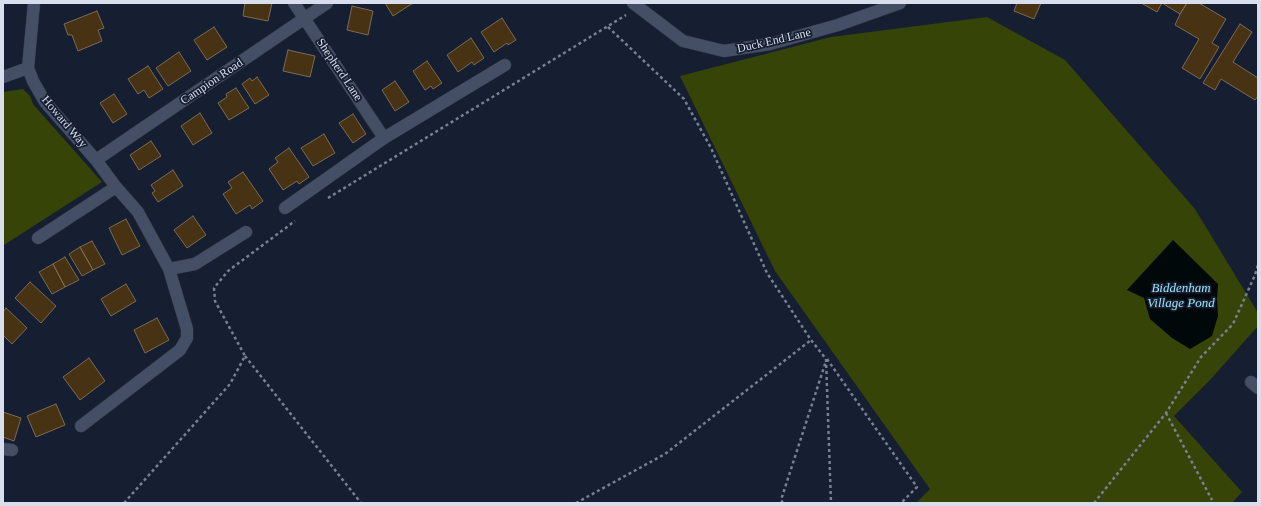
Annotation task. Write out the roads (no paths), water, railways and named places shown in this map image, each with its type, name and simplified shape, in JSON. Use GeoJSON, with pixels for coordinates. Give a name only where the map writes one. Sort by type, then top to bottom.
{"type":"FeatureCollection","features":[{"type":"Feature","properties":{"kind":"street","name":"Howard Way"},"geometry":{"type":"LineString","coordinates":[[34,3],[28,68],[33,81],[45,102],[96,160],[116,187],[138,212],[169,269],[188,329],[187,338],[180,350],[81,426]]}},
{"type":"Feature","properties":{"kind":"street","name":"Shepherd Lane"},"geometry":{"type":"LineString","coordinates":[[294,3],[384,138]]}},
{"type":"Feature","properties":{"kind":"street","name":"Campion Road"},"geometry":{"type":"LineString","coordinates":[[96,160],[327,3]]}},
{"type":"Feature","properties":{"kind":"street","name":"Duck End Lane"},"geometry":{"type":"LineString","coordinates":[[636,5],[683,41],[724,52],[770,44],[838,25],[900,3]]}},
{"type":"Feature","properties":{"kind":"street"},"geometry":{"type":"LineString","coordinates":[[285,208],[384,138],[505,65]]}},
{"type":"Feature","properties":{"kind":"street"},"geometry":{"type":"LineString","coordinates":[[3,77],[28,68]]}},
{"type":"Feature","properties":{"kind":"street"},"geometry":{"type":"LineString","coordinates":[[38,238],[116,187]]}},
{"type":"Feature","properties":{"kind":"street"},"geometry":{"type":"LineString","coordinates":[[169,269],[195,264],[246,232]]}},
{"type":"Feature","properties":{"kind":"water","name":"Biddenham Village Pond"},"geometry":{"type":"Polygon","coordinates":[[[1173,240],[1218,284],[1218,316],[1212,336],[1190,349],[1172,338],[1150,319],[1144,298],[1127,290],[1173,240]]]}}]}
